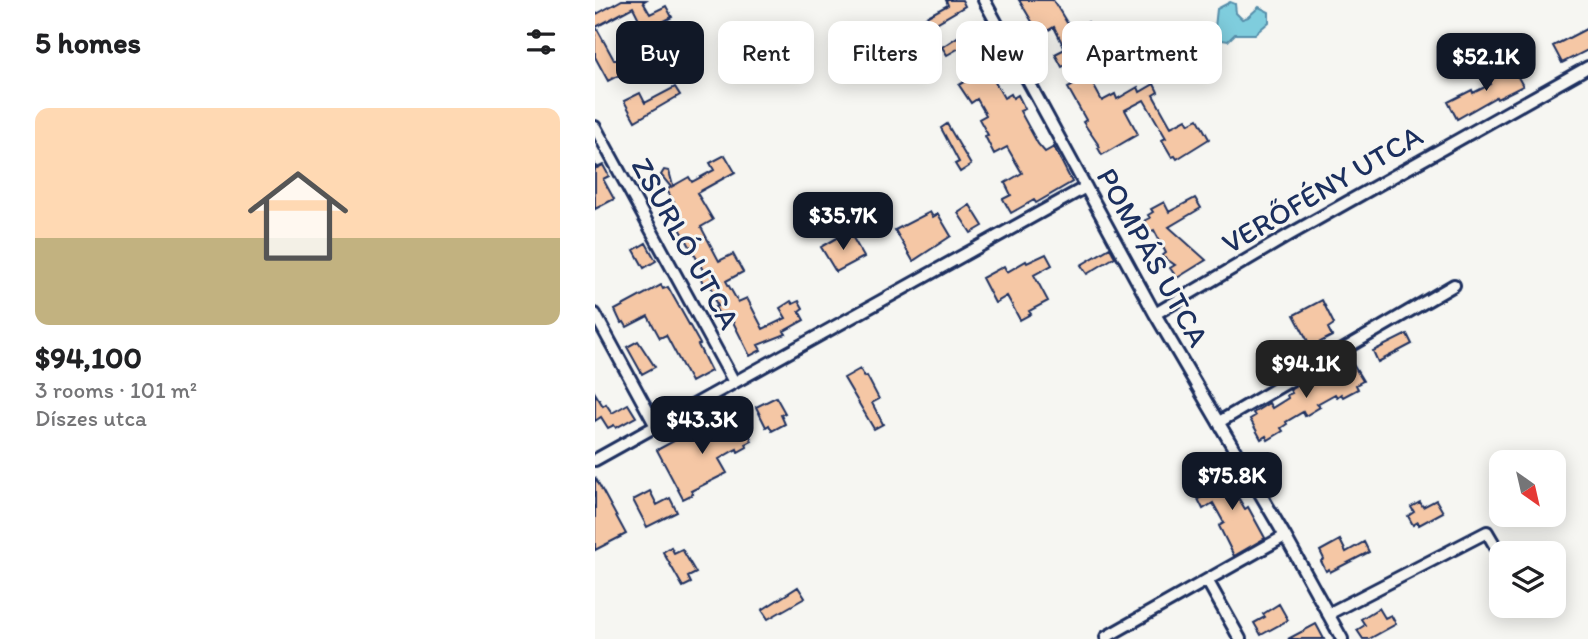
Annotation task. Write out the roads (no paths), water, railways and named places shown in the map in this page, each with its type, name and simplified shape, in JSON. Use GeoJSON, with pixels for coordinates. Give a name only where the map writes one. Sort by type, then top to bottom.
{"type":"FeatureCollection","features":[{"type":"Feature","properties":{"kind":"street","name":"POMPÁS UTCA"},"geometry":{"type":"LineString","coordinates":[[983,0],[1155,314],[1342,639]]}},
{"type":"Feature","properties":{"kind":"street","name":"VERŐFÉNY UTCA"},"geometry":{"type":"LineString","coordinates":[[1155,314],[1289,235],[1588,67]]}},
{"type":"Feature","properties":{"kind":"street","name":"ZSURLÓ UTCA"},"geometry":{"type":"LineString","coordinates":[[595,127],[734,382]]}},
{"type":"Feature","properties":{"kind":"street"},"geometry":{"type":"LineString","coordinates":[[595,460],[1086,187]]}},
{"type":"Feature","properties":{"kind":"street"},"geometry":{"type":"LineString","coordinates":[[1219,422],[1454,285]]}},
{"type":"Feature","properties":{"kind":"street"},"geometry":{"type":"LineString","coordinates":[[595,314],[656,426]]}},
{"type":"Feature","properties":{"kind":"street"},"geometry":{"type":"LineString","coordinates":[[1328,614],[1487,531],[1493,541]]}},
{"type":"Feature","properties":{"kind":"street"},"geometry":{"type":"LineString","coordinates":[[1106,637],[1285,536]]}},
{"type":"Feature","properties":{"kind":"street"},"geometry":{"type":"LineString","coordinates":[[1207,580],[1240,639]]}},
{"type":"Feature","properties":{"kind":"water"},"geometry":{"type":"Polygon","coordinates":[[[1230,2],[1235,4],[1236,13],[1242,19],[1259,7],[1269,12],[1269,22],[1255,34],[1235,34],[1228,41],[1222,40],[1222,21],[1216,21],[1217,9],[1230,2]]]}}]}
